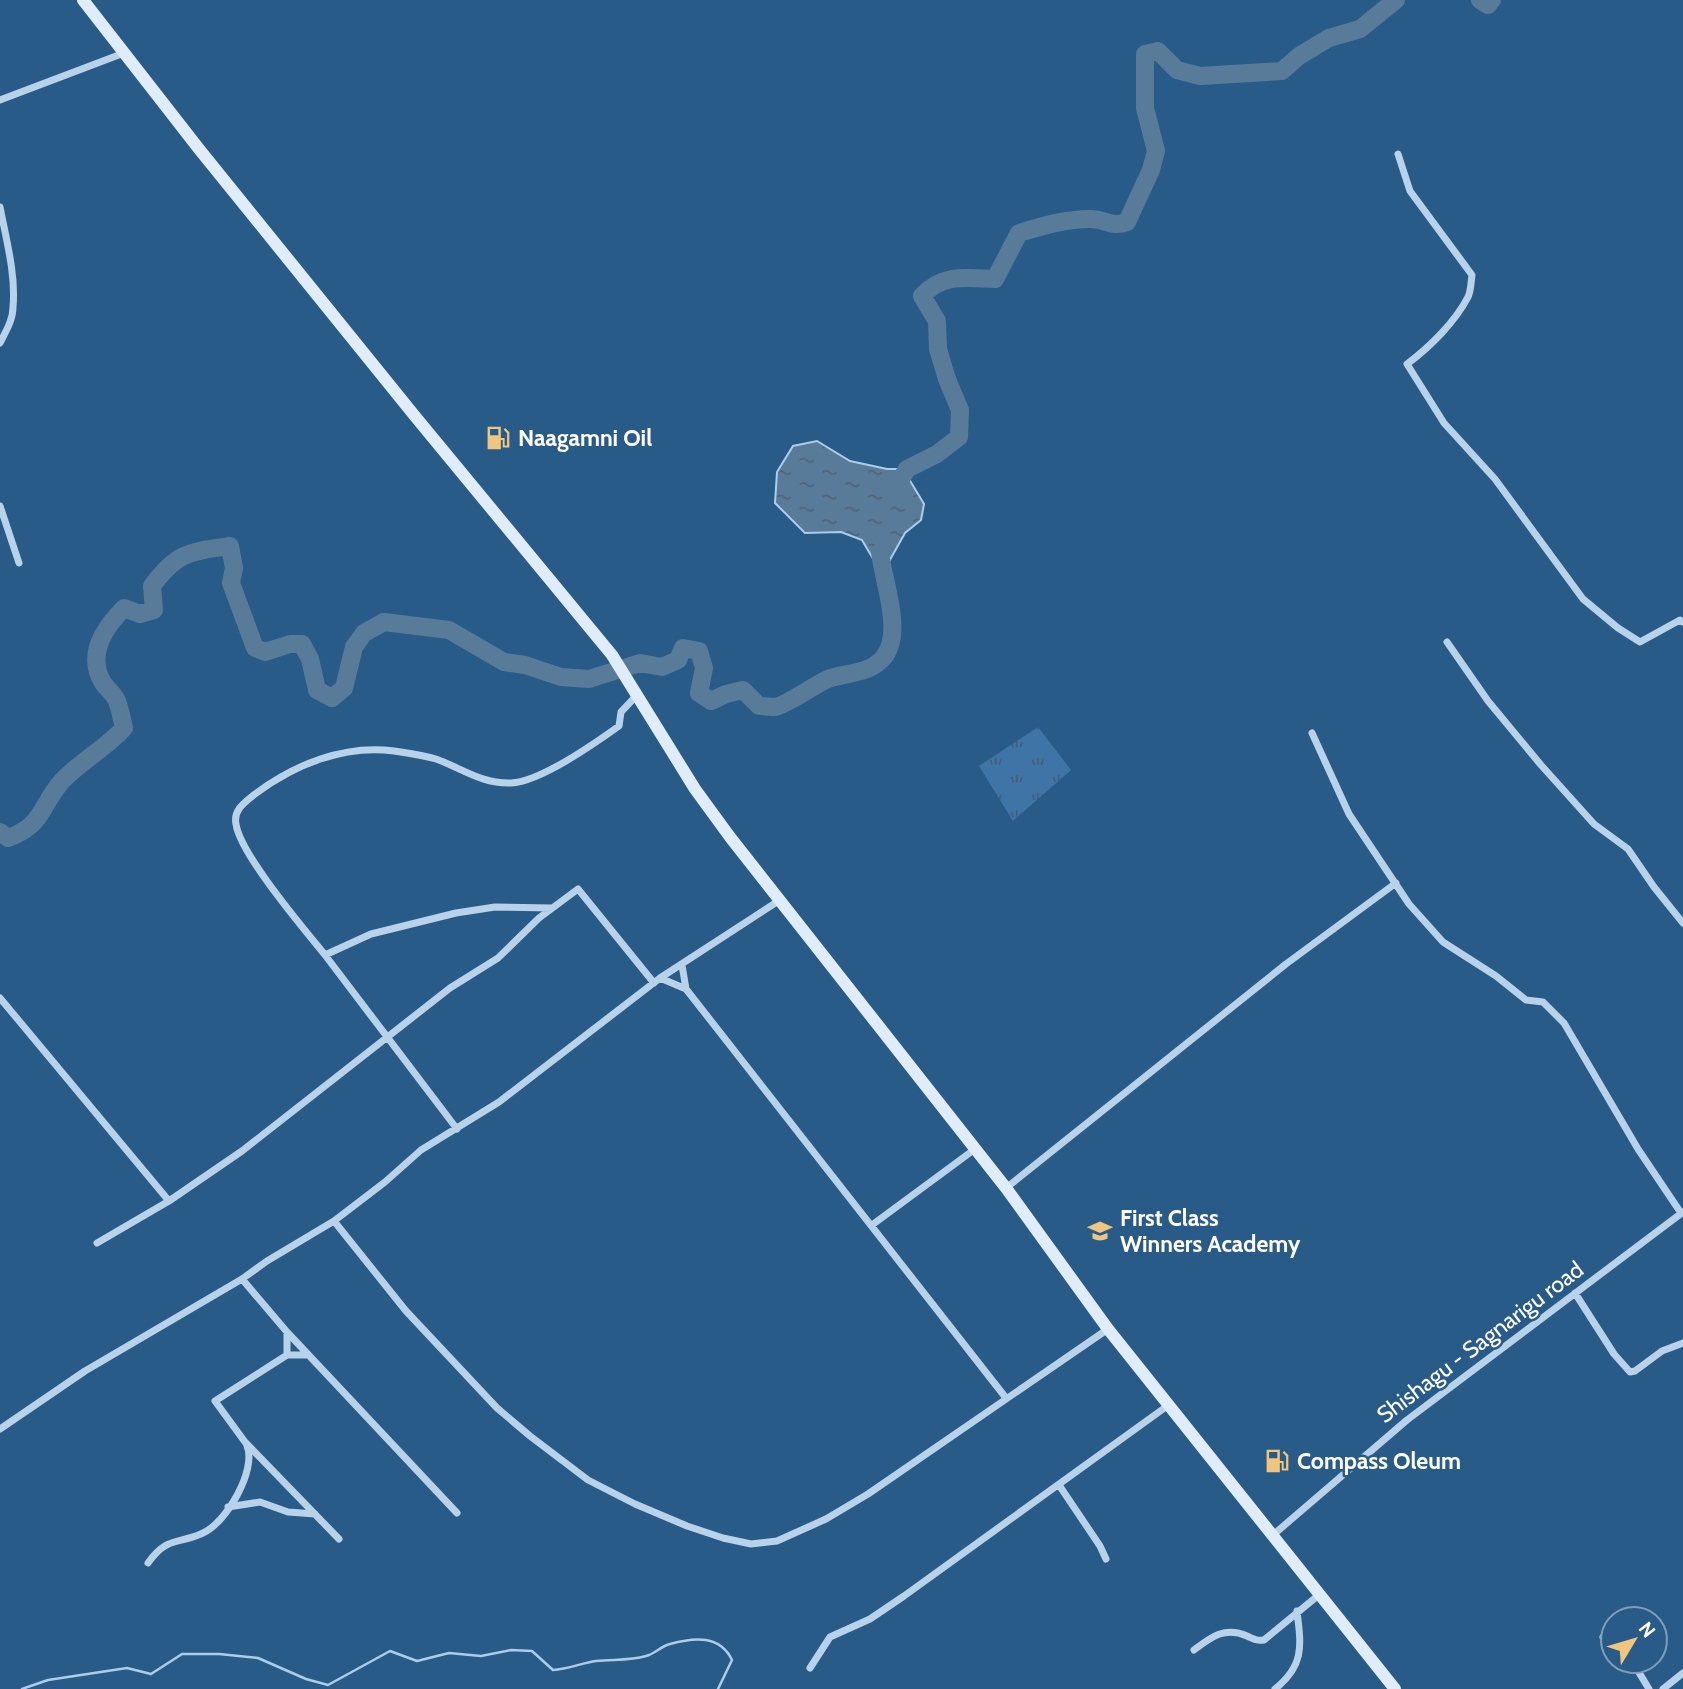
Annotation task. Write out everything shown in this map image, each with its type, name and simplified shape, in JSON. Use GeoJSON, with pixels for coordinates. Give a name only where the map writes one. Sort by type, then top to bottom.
{"type":"FeatureCollection","features":[{"type":"Feature","properties":{"kind":"main road"},"geometry":{"type":"LineString","coordinates":[[83,0],[414,415],[612,655],[695,789],[730,837],[1006,1188],[1108,1329],[1395,1689]]}},
{"type":"Feature","properties":{"kind":"street"},"geometry":{"type":"LineString","coordinates":[[0,100],[124,53]]}},
{"type":"Feature","properties":{"kind":"street"},"geometry":{"type":"LineString","coordinates":[[1398,154],[1410,191],[1472,275],[1470,295],[1455,316],[1424,351],[1407,364],[1444,423],[1495,479],[1583,599],[1640,642],[1680,620],[1683,622]]}},
{"type":"Feature","properties":{"kind":"street"},"geometry":{"type":"LineString","coordinates":[[0,207],[10,257],[13,306],[11,322],[0,343]]}},
{"type":"Feature","properties":{"kind":"street"},"geometry":{"type":"LineString","coordinates":[[0,260],[10,257]]}},
{"type":"Feature","properties":{"kind":"street"},"geometry":{"type":"LineString","coordinates":[[0,506],[19,563]]}},
{"type":"Feature","properties":{"kind":"street"},"geometry":{"type":"LineString","coordinates":[[1447,642],[1488,701],[1541,765],[1594,824],[1628,849],[1683,923]]}},
{"type":"Feature","properties":{"kind":"street"},"geometry":{"type":"LineString","coordinates":[[457,1129],[260,870],[236,824],[236,813],[245,802],[281,775],[328,756],[365,749],[390,750],[425,757],[480,779],[510,783],[529,780],[619,726],[621,712],[637,695]]}},
{"type":"Feature","properties":{"kind":"street"},"geometry":{"type":"LineString","coordinates":[[1312,733],[1349,814],[1409,904],[1443,942],[1496,976],[1525,1000],[1543,1002],[1564,1023],[1638,1149],[1682,1213]]}},
{"type":"Feature","properties":{"kind":"street"},"geometry":{"type":"LineString","coordinates":[[1006,1188],[1286,964],[1396,883]]}},
{"type":"Feature","properties":{"kind":"street"},"geometry":{"type":"LineString","coordinates":[[97,1243],[169,1201],[242,1151],[450,988],[498,958],[552,908],[578,889],[657,980],[686,989]]}},
{"type":"Feature","properties":{"kind":"street"},"geometry":{"type":"LineString","coordinates":[[0,1429],[85,1371],[242,1279],[334,1220],[385,1182],[421,1150],[499,1102],[657,980],[781,899]]}},
{"type":"Feature","properties":{"kind":"street"},"geometry":{"type":"LineString","coordinates":[[325,955],[371,934],[456,913],[495,908],[552,908]]}},
{"type":"Feature","properties":{"kind":"street"},"geometry":{"type":"LineString","coordinates":[[682,965],[686,989],[1006,1398]]}},
{"type":"Feature","properties":{"kind":"street"},"geometry":{"type":"LineString","coordinates":[[0,998],[169,1201]]}},
{"type":"Feature","properties":{"kind":"street"},"geometry":{"type":"LineString","coordinates":[[872,1225],[975,1149]]}},
{"type":"Feature","properties":{"kind":"street","name":"Shishagu - Sagnarigu road"},"geometry":{"type":"LineString","coordinates":[[1273,1535],[1407,1420],[1682,1213]]}},
{"type":"Feature","properties":{"kind":"street"},"geometry":{"type":"LineString","coordinates":[[334,1220],[405,1311],[497,1408],[530,1436],[588,1480],[635,1504],[687,1526],[751,1544],[777,1541],[826,1519],[919,1461],[1108,1329]]}},
{"type":"Feature","properties":{"kind":"street"},"geometry":{"type":"LineString","coordinates":[[242,1279],[286,1332],[457,1513]]}},
{"type":"Feature","properties":{"kind":"street"},"geometry":{"type":"LineString","coordinates":[[1575,1293],[1614,1354],[1630,1372],[1668,1347],[1683,1343]]}},
{"type":"Feature","properties":{"kind":"street"},"geometry":{"type":"LineString","coordinates":[[286,1332],[287,1355]]}},
{"type":"Feature","properties":{"kind":"street"},"geometry":{"type":"LineString","coordinates":[[308,1355],[287,1355],[215,1401],[245,1442],[339,1539]]}},
{"type":"Feature","properties":{"kind":"street"},"geometry":{"type":"LineString","coordinates":[[810,1668],[830,1637],[870,1619],[904,1597],[1170,1404]]}},
{"type":"Feature","properties":{"kind":"street"},"geometry":{"type":"LineString","coordinates":[[148,1563],[165,1544],[204,1533],[215,1525],[239,1494],[245,1481],[250,1454],[245,1442]]}},
{"type":"Feature","properties":{"kind":"street"},"geometry":{"type":"LineString","coordinates":[[1059,1485],[1106,1559]]}},
{"type":"Feature","properties":{"kind":"street"},"geometry":{"type":"LineString","coordinates":[[228,1507],[260,1502],[285,1512],[316,1515]]}},
{"type":"Feature","properties":{"kind":"street"},"geometry":{"type":"LineString","coordinates":[[1194,1650],[1224,1631],[1260,1641],[1320,1594]]}},
{"type":"Feature","properties":{"kind":"street"},"geometry":{"type":"LineString","coordinates":[[1275,1689],[1290,1677],[1298,1658],[1301,1644],[1297,1611]]}},
{"type":"Feature","properties":{"kind":"street"},"geometry":{"type":"LineString","coordinates":[[1663,1689],[1683,1673]]}},
{"type":"Feature","properties":{"kind":"green space"},"geometry":{"type":"Polygon","coordinates":[[[1038,727],[1071,770],[1013,821],[979,766],[1038,727]]]}},
{"type":"Feature","properties":{"kind":"water"},"geometry":{"type":"Polygon","coordinates":[[[817,441],[850,461],[887,469],[907,469],[909,479],[924,504],[921,520],[905,533],[882,574],[862,540],[841,532],[805,533],[775,503],[777,472],[793,446],[817,441]]]}},
{"type":"Feature","properties":{"kind":"waterway"},"geometry":{"type":"LineString","coordinates":[[895,489],[907,469],[937,454],[959,437],[960,410],[938,349],[937,321],[922,296],[947,280],[995,279],[1019,233],[1081,219],[1096,219],[1112,224],[1127,222],[1151,170],[1156,151],[1145,108],[1145,54],[1158,51],[1177,70],[1200,76],[1282,71],[1299,56],[1329,38],[1360,29],[1396,0]]}},
{"type":"Feature","properties":{"kind":"waterway"},"geometry":{"type":"LineString","coordinates":[[1480,0],[1488,5],[1492,0]]}},
{"type":"Feature","properties":{"kind":"waterway"},"geometry":{"type":"LineString","coordinates":[[0,832],[8,838],[29,827],[62,781],[124,728],[117,701],[98,673],[96,662],[100,642],[110,624],[124,608],[140,614],[154,610],[152,586],[169,566],[194,552],[230,546],[234,568],[231,583],[255,648],[265,652],[290,644],[302,644],[310,659],[317,690],[332,698],[344,688],[354,647],[364,633],[384,622],[449,630],[504,662],[525,665],[561,677],[589,679],[640,663],[662,667],[678,660],[683,648],[699,651],[704,668],[699,693],[711,701],[743,690],[759,706],[775,707],[828,679],[868,669],[879,662],[887,652],[891,639],[891,610],[880,552]]}},
{"type":"Feature","properties":{"kind":"waterway"},"geometry":{"type":"LineString","coordinates":[[22,1689],[48,1680],[127,1668],[151,1674],[182,1654],[258,1658],[306,1679],[328,1685],[390,1651],[417,1661],[449,1653],[481,1656],[511,1650],[532,1651],[553,1670],[596,1661],[640,1658],[667,1645],[697,1639],[721,1646],[732,1660],[718,1689]]}},
{"type":"Feature","properties":{"kind":"place","name":"Naagamni Oil"},"geometry":{"type":"Point","coordinates":[498,438]}},
{"type":"Feature","properties":{"kind":"place","name":"First Class Winners Academy"},"geometry":{"type":"Point","coordinates":[1100,1231]}},
{"type":"Feature","properties":{"kind":"place","name":"Compass Oleum"},"geometry":{"type":"Point","coordinates":[1277,1461]}}]}
